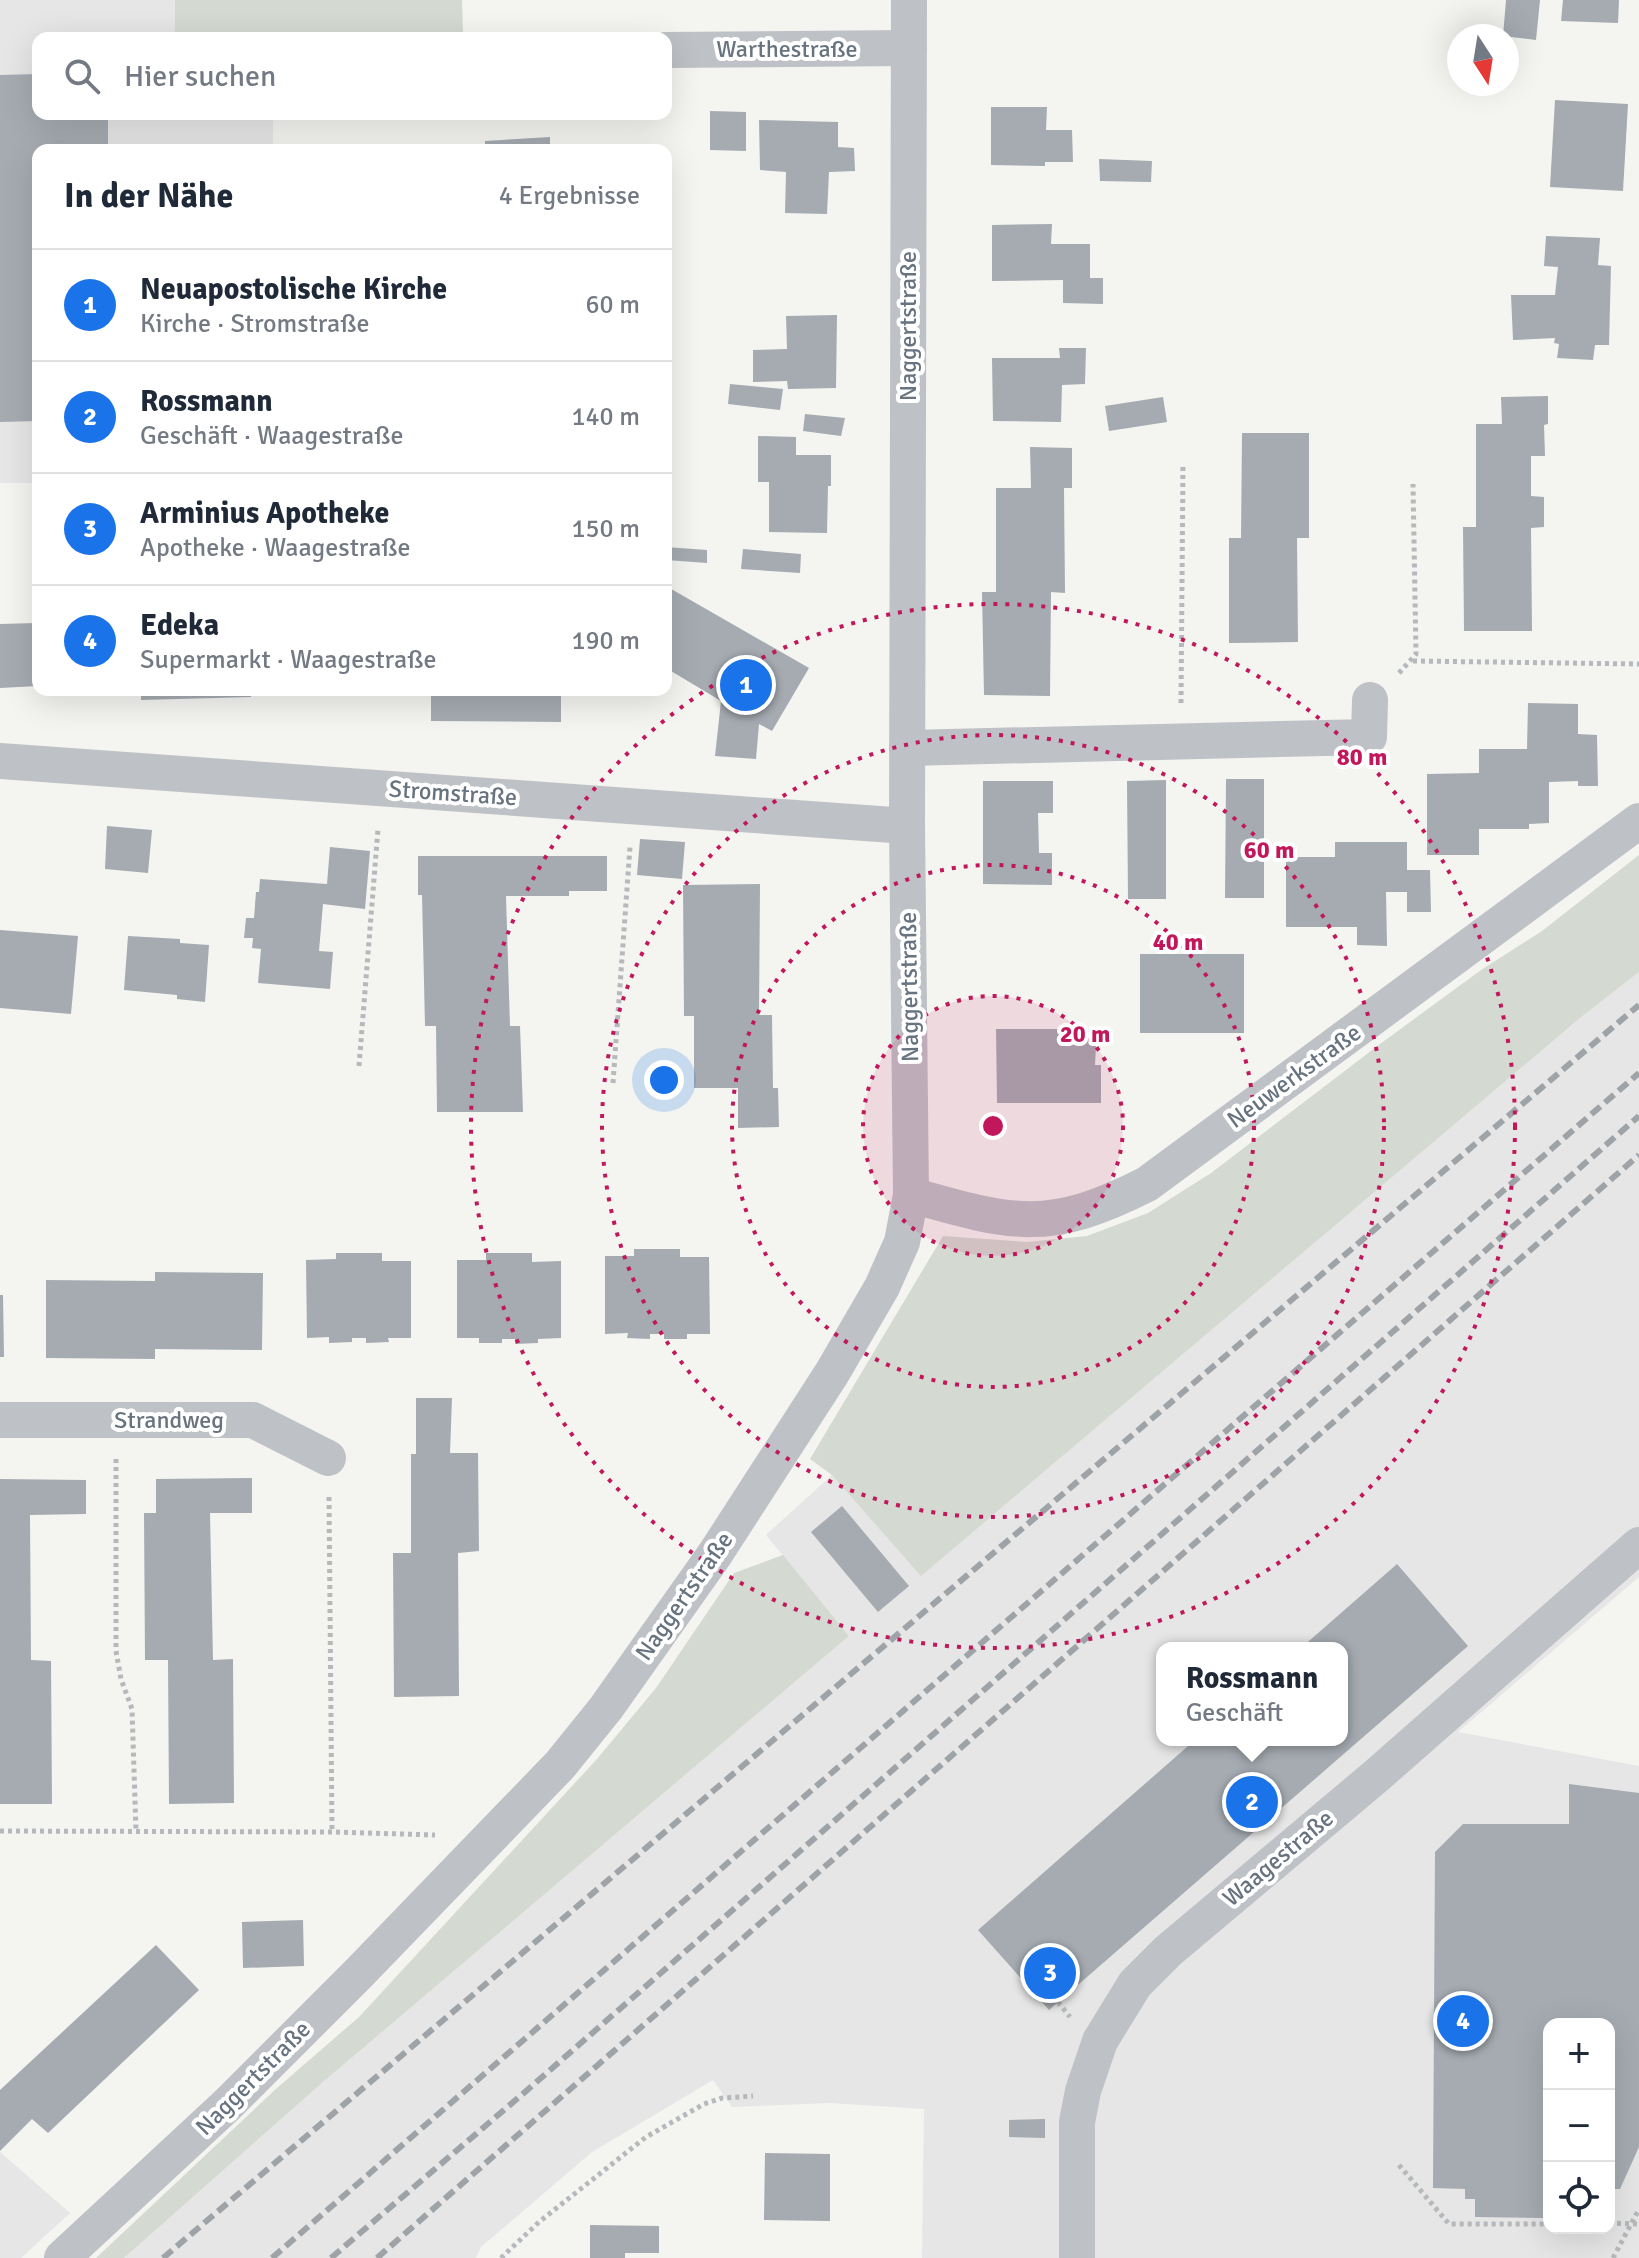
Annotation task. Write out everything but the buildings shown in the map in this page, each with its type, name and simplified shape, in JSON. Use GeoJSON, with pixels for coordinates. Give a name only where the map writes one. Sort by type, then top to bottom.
{"type":"FeatureCollection","features":[{"type":"Feature","properties":{"kind":"street","name":"Naggertstraße"},"geometry":{"type":"LineString","coordinates":[[62,2258],[228,2104],[560,1765],[606,1708],[715,1554],[832,1373],[882,1287],[902,1242],[911,1195],[907,826],[909,0]]}},
{"type":"Feature","properties":{"kind":"street","name":"Warthestraße"},"geometry":{"type":"LineString","coordinates":[[672,50],[909,48]]}},
{"type":"Feature","properties":{"kind":"street"},"geometry":{"type":"LineString","coordinates":[[907,748],[1369,737],[1370,700]]}},
{"type":"Feature","properties":{"kind":"street","name":"Stromstraße"},"geometry":{"type":"LineString","coordinates":[[0,761],[907,826]]}},
{"type":"Feature","properties":{"kind":"street","name":"Neuwerkstraße"},"geometry":{"type":"LineString","coordinates":[[911,1195],[974,1213],[1025,1221],[1050,1220],[1114,1201],[1147,1184],[1639,821]]}},
{"type":"Feature","properties":{"kind":"street","name":"Strandweg"},"geometry":{"type":"LineString","coordinates":[[0,1420],[253,1420],[328,1458]]}},
{"type":"Feature","properties":{"kind":"street","name":"Waagestraße"},"geometry":{"type":"LineString","coordinates":[[1077,2258],[1077,2122],[1083,2091],[1100,2041],[1135,1984],[1168,1951],[1375,1777],[1639,1545]]}},
{"type":"Feature","properties":{"kind":"path"},"geometry":{"type":"LineString","coordinates":[[1180,742],[1183,464]]}},
{"type":"Feature","properties":{"kind":"path"},"geometry":{"type":"LineString","coordinates":[[1413,484],[1416,654],[1411,663],[1639,664]]}},
{"type":"Feature","properties":{"kind":"path"},"geometry":{"type":"LineString","coordinates":[[359,1066],[381,788]]}},
{"type":"Feature","properties":{"kind":"path"},"geometry":{"type":"LineString","coordinates":[[613,1083],[633,806]]}},
{"type":"Feature","properties":{"kind":"path"},"geometry":{"type":"LineString","coordinates":[[115,1420],[116,1651],[121,1679],[132,1709],[136,1831]]}},
{"type":"Feature","properties":{"kind":"path"},"geometry":{"type":"LineString","coordinates":[[328,1458],[332,1832]]}},
{"type":"Feature","properties":{"kind":"path"},"geometry":{"type":"LineString","coordinates":[[0,1831],[332,1832],[490,1837]]}},
{"type":"Feature","properties":{"kind":"path"},"geometry":{"type":"LineString","coordinates":[[501,2258],[539,2222],[646,2137],[704,2104],[722,2098],[753,2096]]}},
{"type":"Feature","properties":{"kind":"path"},"geometry":{"type":"LineString","coordinates":[[1399,2165],[1449,2224],[1543,2224]]}},
{"type":"Feature","properties":{"kind":"path"},"geometry":{"type":"LineString","coordinates":[[1613,2258],[1635,2224],[1639,2209]]}},
{"type":"Feature","properties":{"kind":"path"},"geometry":{"type":"LineString","coordinates":[[1615,2223],[1635,2224]]}},
{"type":"Feature","properties":{"kind":"shaded area"},"geometry":{"type":"Polygon","coordinates":[[[0,0],[175,0],[176,32],[32,32],[32,120],[273,120],[273,144],[32,144],[32,483],[0,483],[0,0]]]}},
{"type":"Feature","properties":{"kind":"shaded area"},"geometry":{"type":"Polygon","coordinates":[[[175,0],[462,0],[463,32],[175,32],[175,0]]]}},
{"type":"Feature","properties":{"kind":"shaded area"},"geometry":{"type":"Polygon","coordinates":[[[1639,855],[1639,972],[1580,1018],[921,1576],[832,1475],[810,1459],[943,1236],[1027,1242],[1087,1236],[1148,1213],[1211,1173],[1481,970],[1542,931],[1639,855]]]}},
{"type":"Feature","properties":{"kind":"shaded area"},"geometry":{"type":"Polygon","coordinates":[[[1639,972],[1639,1577],[1458,1732],[1639,1766],[1639,2258],[922,2258],[924,2109],[830,2103],[732,2107],[713,2080],[592,2152],[481,2247],[476,2258],[124,2258],[323,2082],[849,1636],[766,1535],[832,1475],[922,1575],[1580,1018],[1639,972]]]}},
{"type":"Feature","properties":{"kind":"shaded area"},"geometry":{"type":"Polygon","coordinates":[[[783,1555],[849,1636],[323,2082],[124,2258],[96,2258],[277,2088],[359,2017],[597,1759],[656,1688],[734,1573],[783,1555]]]}},
{"type":"Feature","properties":{"kind":"shaded area"},"geometry":{"type":"Polygon","coordinates":[[[0,2152],[70,2213],[21,2258],[0,2258],[0,2152]]]}},
{"type":"Feature","properties":{"kind":"railway"},"geometry":{"type":"LineString","coordinates":[[163,2258],[1639,1005]]}},
{"type":"Feature","properties":{"kind":"railway"},"geometry":{"type":"LineString","coordinates":[[272,2258],[1639,1073]]}},
{"type":"Feature","properties":{"kind":"railway"},"geometry":{"type":"LineString","coordinates":[[331,2258],[525,2092],[1639,1116]]}},
{"type":"Feature","properties":{"kind":"railway"},"geometry":{"type":"LineString","coordinates":[[377,2258],[1639,1155]]}},
{"type":"Feature","properties":{"kind":"place","name":"Neuapostolische Kirche"},"geometry":{"type":"Point","coordinates":[746,685]}},
{"type":"Feature","properties":{"kind":"place","name":"Rossmann"},"geometry":{"type":"Point","coordinates":[1252,1802]}},
{"type":"Feature","properties":{"kind":"place","name":"Arminius Apotheke"},"geometry":{"type":"Point","coordinates":[1050,1973]}},
{"type":"Feature","properties":{"kind":"place","name":"Edeka"},"geometry":{"type":"Point","coordinates":[1463,2021]}}]}
